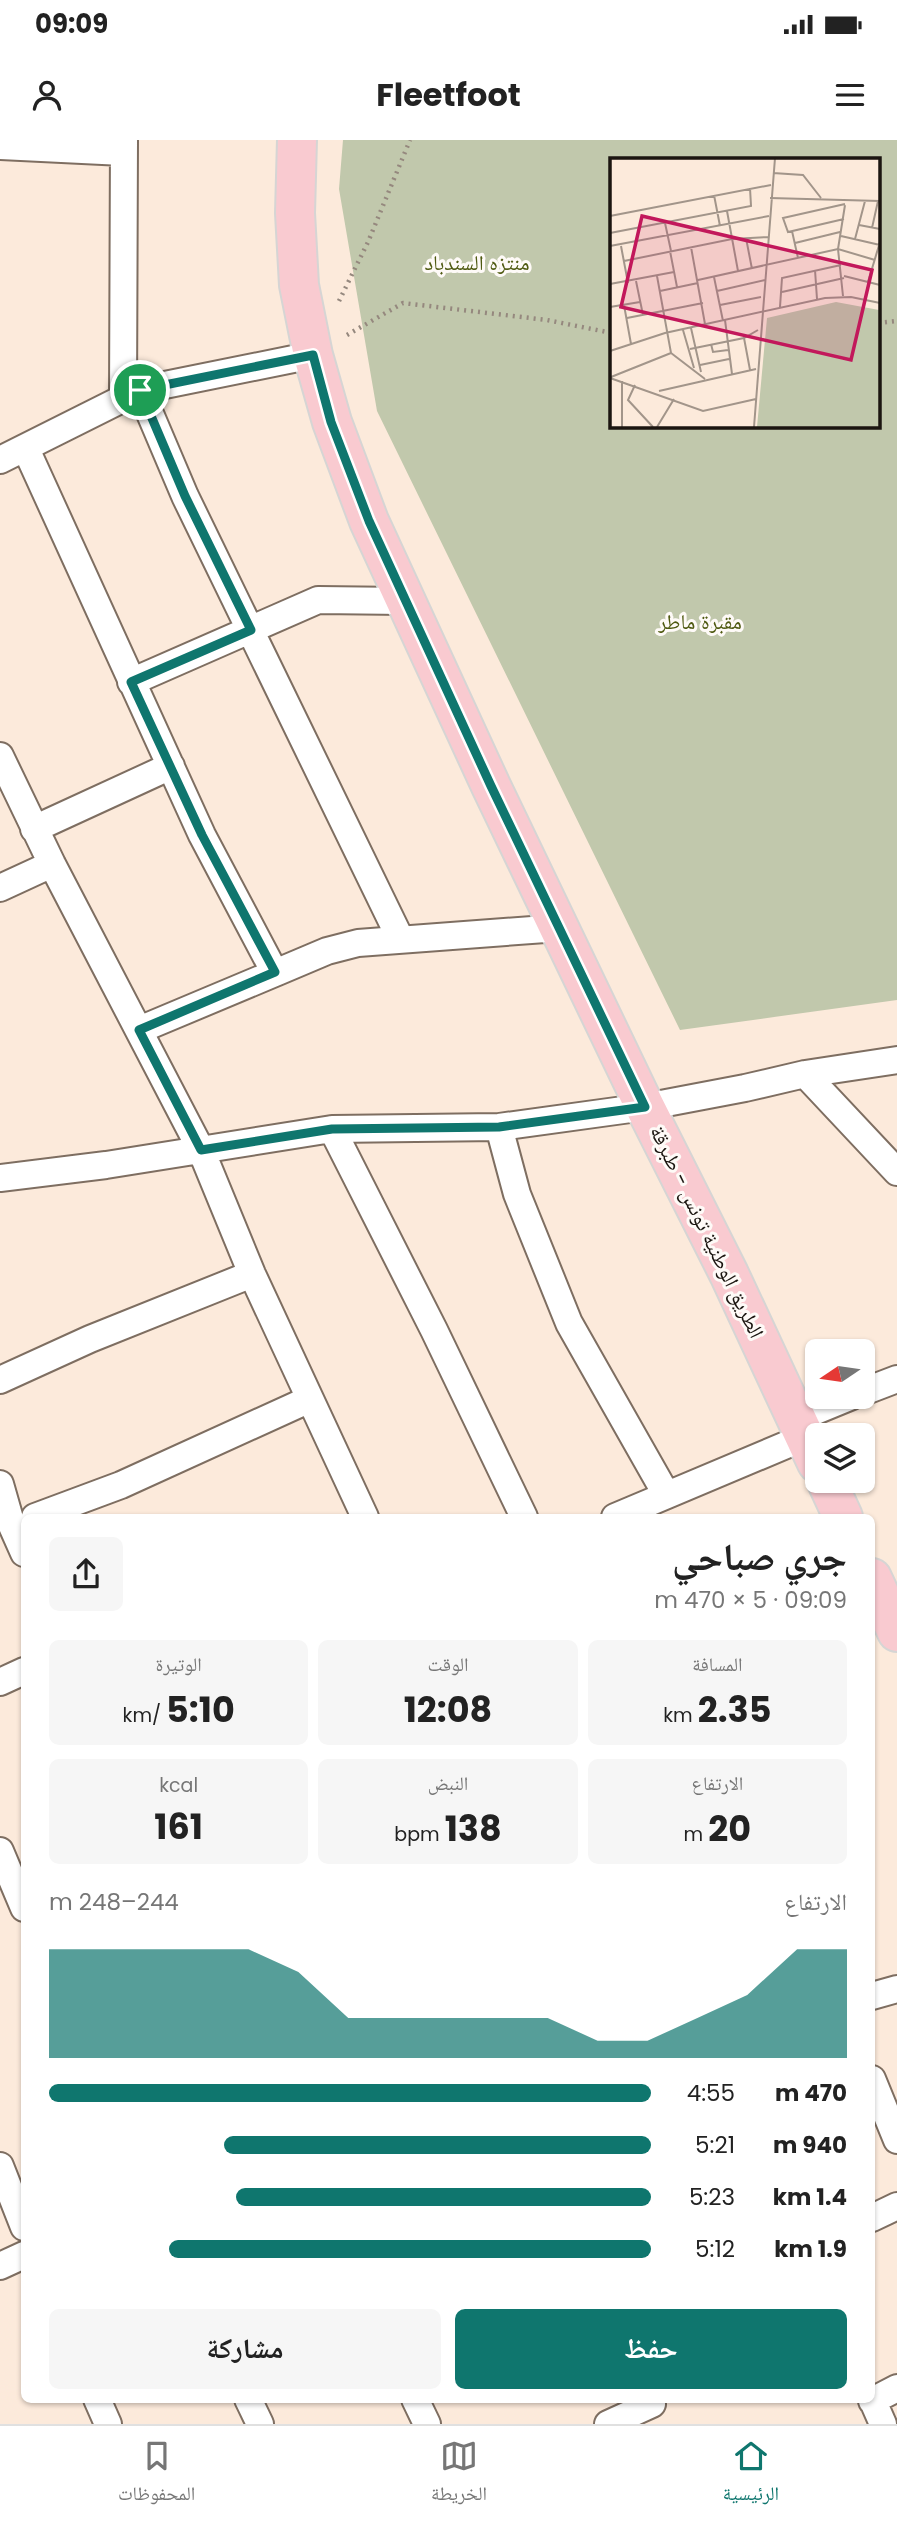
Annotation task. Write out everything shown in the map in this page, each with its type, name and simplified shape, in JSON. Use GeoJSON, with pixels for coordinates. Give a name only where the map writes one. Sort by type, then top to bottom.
{"type":"FeatureCollection","features":[{"type":"Feature","properties":{"kind":"main road","name":"الطريق الوطنية تونس - طبرقة"},"geometry":{"type":"LineString","coordinates":[[298,140],[295,213],[299,285],[313,355],[331,422],[369,521],[559,928],[729,1274],[805,1438]]}},
{"type":"Feature","properties":{"kind":"main road"},"geometry":{"type":"LineString","coordinates":[[832,1493],[842,1514]]}},
{"type":"Feature","properties":{"kind":"main road"},"geometry":{"type":"LineString","coordinates":[[875,1590],[897,1632]]}},
{"type":"Feature","properties":{"kind":"street"},"geometry":{"type":"LineString","coordinates":[[0,146],[123,146],[131,394],[185,496],[400,938]]}},
{"type":"Feature","properties":{"kind":"street"},"geometry":{"type":"LineString","coordinates":[[0,460],[131,394],[313,355]]}},
{"type":"Feature","properties":{"kind":"street"},"geometry":{"type":"LineString","coordinates":[[26,449],[202,835],[275,972]]}},
{"type":"Feature","properties":{"kind":"street"},"geometry":{"type":"LineString","coordinates":[[131,682],[318,600],[405,601]]}},
{"type":"Feature","properties":{"kind":"street"},"geometry":{"type":"LineString","coordinates":[[0,756],[34,829],[201,1150],[253,1274],[364,1514]]}},
{"type":"Feature","properties":{"kind":"street"},"geometry":{"type":"LineString","coordinates":[[34,829],[171,766]]}},
{"type":"Feature","properties":{"kind":"street"},"geometry":{"type":"LineString","coordinates":[[0,888],[52,864]]}},
{"type":"Feature","properties":{"kind":"street"},"geometry":{"type":"LineString","coordinates":[[139,1030],[327,951],[358,943],[559,928]]}},
{"type":"Feature","properties":{"kind":"street"},"geometry":{"type":"LineString","coordinates":[[0,1178],[332,1129],[499,1127],[645,1107],[805,1074],[897,1060]]}},
{"type":"Feature","properties":{"kind":"street"},"geometry":{"type":"LineString","coordinates":[[805,1074],[897,1172]]}},
{"type":"Feature","properties":{"kind":"street"},"geometry":{"type":"LineString","coordinates":[[499,1127],[517,1194],[569,1323],[666,1494]]}},
{"type":"Feature","properties":{"kind":"street"},"geometry":{"type":"LineString","coordinates":[[332,1129],[523,1514]]}},
{"type":"Feature","properties":{"kind":"street"},"geometry":{"type":"LineString","coordinates":[[0,1380],[90,1339],[253,1274]]}},
{"type":"Feature","properties":{"kind":"street"},"geometry":{"type":"LineString","coordinates":[[875,1387],[897,1379]]}},
{"type":"Feature","properties":{"kind":"street"},"geometry":{"type":"LineString","coordinates":[[44,1514],[121,1485],[310,1399]]}},
{"type":"Feature","properties":{"kind":"street"},"geometry":{"type":"LineString","coordinates":[[824,1423],[838,1409]]}},
{"type":"Feature","properties":{"kind":"street"},"geometry":{"type":"LineString","coordinates":[[622,1514],[805,1440]]}},
{"type":"Feature","properties":{"kind":"street"},"geometry":{"type":"LineString","coordinates":[[0,1484],[18,1524]]}},
{"type":"Feature","properties":{"kind":"street"},"geometry":{"type":"LineString","coordinates":[[0,1682],[21,1672]]}},
{"type":"Feature","properties":{"kind":"street"},"geometry":{"type":"LineString","coordinates":[[0,1851],[21,1901]]}},
{"type":"Feature","properties":{"kind":"street"},"geometry":{"type":"LineString","coordinates":[[875,1995],[897,1989]]}},
{"type":"Feature","properties":{"kind":"street"},"geometry":{"type":"LineString","coordinates":[[875,2086],[897,2140]]}},
{"type":"Feature","properties":{"kind":"street"},"geometry":{"type":"LineString","coordinates":[[11,2177],[21,2215]]}},
{"type":"Feature","properties":{"kind":"street"},"geometry":{"type":"LineString","coordinates":[[875,2217],[897,2206]]}},
{"type":"Feature","properties":{"kind":"street"},"geometry":{"type":"LineString","coordinates":[[0,2266],[21,2256]]}},
{"type":"Feature","properties":{"kind":"street"},"geometry":{"type":"LineString","coordinates":[[876,2408],[897,2388]]}},
{"type":"Feature","properties":{"kind":"street"},"geometry":{"type":"LineString","coordinates":[[99,2403],[108,2424]]}},
{"type":"Feature","properties":{"kind":"street"},"geometry":{"type":"LineString","coordinates":[[250,2403],[260,2424]]}},
{"type":"Feature","properties":{"kind":"street"},"geometry":{"type":"LineString","coordinates":[[417,2403],[426,2424]]}},
{"type":"Feature","properties":{"kind":"street"},"geometry":{"type":"LineString","coordinates":[[608,2424],[654,2409]]}},
{"type":"Feature","properties":{"kind":"path"},"geometry":{"type":"LineString","coordinates":[[337,305],[368,242],[410,140]]}},
{"type":"Feature","properties":{"kind":"path"},"geometry":{"type":"LineString","coordinates":[[313,355],[403,303],[547,320],[610,333]]}},
{"type":"Feature","properties":{"kind":"green space","name":"مقبرة ماطر"},"geometry":{"type":"Polygon","coordinates":[[[343,140],[897,140],[897,1000],[680,1030],[377,411],[339,189],[343,140]]]}},
{"type":"Feature","properties":{"kind":"route"},"geometry":{"type":"LineString","coordinates":[[313,355],[331,422],[369,521],[491,786],[645,1107],[499,1127],[332,1129],[201,1150],[139,1030],[275,972],[202,835],[131,682],[251,630],[185,496],[140,390],[313,355]]}},
{"type":"Feature","properties":{"kind":"park label","name":"منتزه السندباد"},"geometry":{"type":"Point","coordinates":[477,263]}}]}
